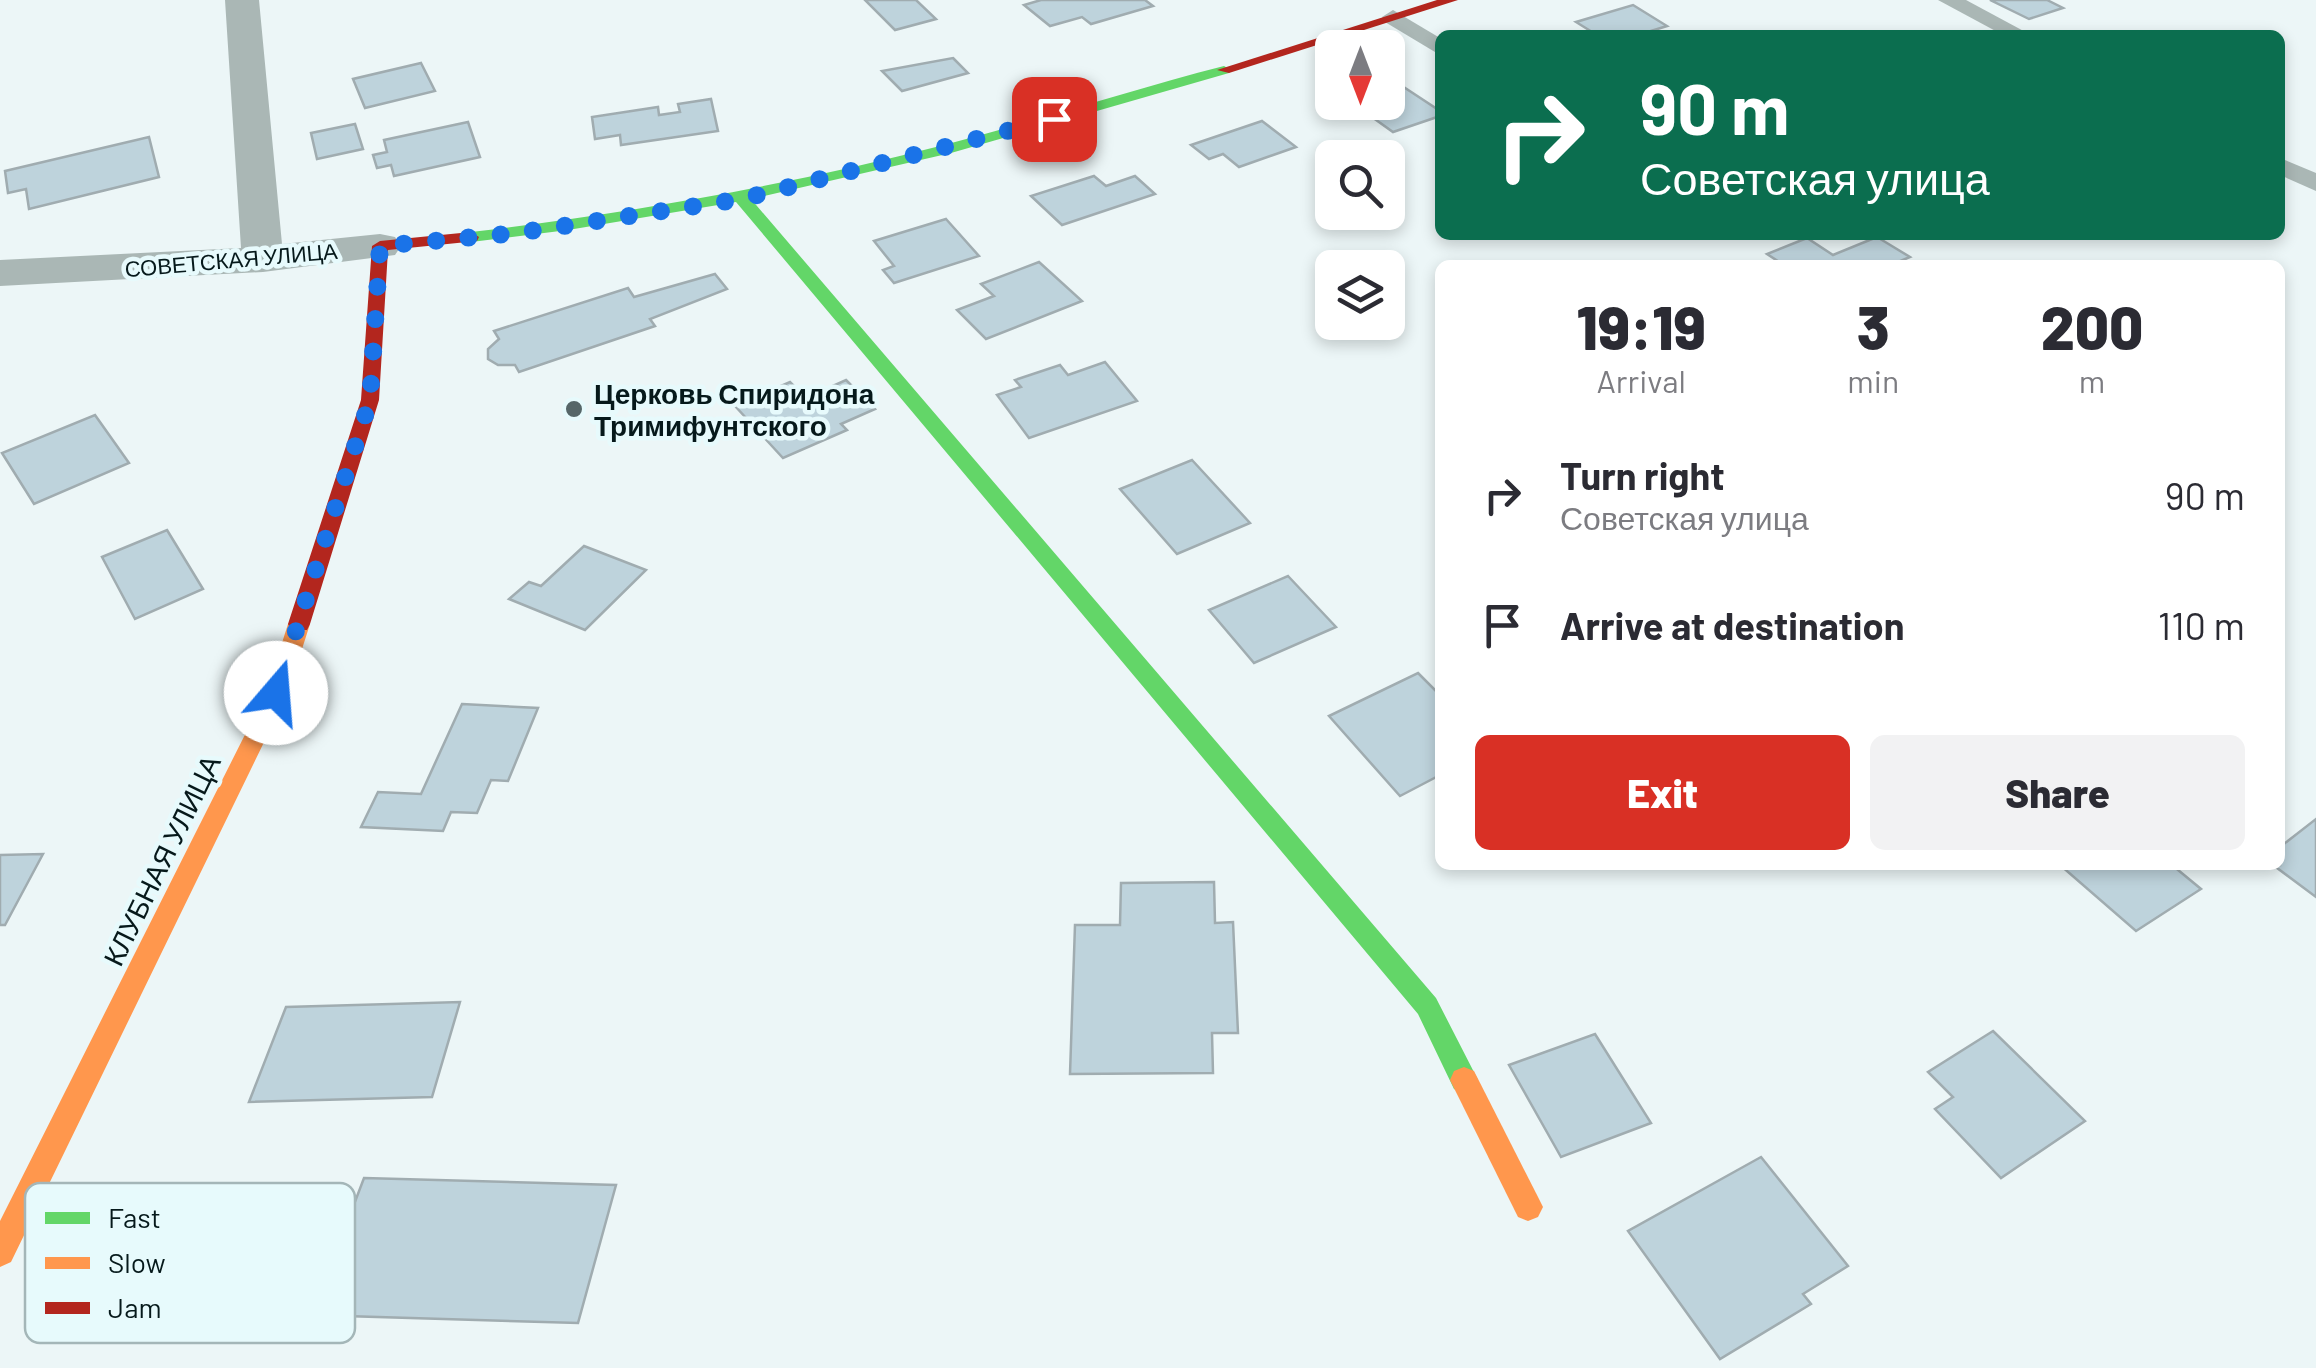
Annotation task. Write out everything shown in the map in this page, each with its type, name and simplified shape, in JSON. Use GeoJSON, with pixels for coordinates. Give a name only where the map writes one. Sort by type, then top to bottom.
{"type":"FeatureCollection","features":[{"type":"Feature","properties":{"kind":"street"},"geometry":{"type":"LineString","coordinates":[[242,0],[263,260]]}},
{"type":"Feature","properties":{"kind":"street","name":"СОВЕТСКАЯ УЛИЦА"},"geometry":{"type":"LineString","coordinates":[[0,273],[263,260],[517,233],[742,199],[1017,130],[1452,0]]}},
{"type":"Feature","properties":{"kind":"street"},"geometry":{"type":"LineString","coordinates":[[742,199],[1426,1006],[1528,1207]]}},
{"type":"Feature","properties":{"kind":"street","name":"КЛУБНАЯ УЛИЦА"},"geometry":{"type":"LineString","coordinates":[[34,1183],[276,693],[370,400],[380,246]]}},
{"type":"Feature","properties":{"kind":"street","name":"КЛУБНАЯ УЛИЦА"},"geometry":{"type":"LineString","coordinates":[[0,1252],[25,1201]]}},
{"type":"Feature","properties":{"kind":"lane"},"geometry":{"type":"LineString","coordinates":[[1950,0],[2010,30]]}},
{"type":"Feature","properties":{"kind":"lane"},"geometry":{"type":"LineString","coordinates":[[1394,18],[1435,45]]}},
{"type":"Feature","properties":{"kind":"lane"},"geometry":{"type":"LineString","coordinates":[[2285,168],[2316,183]]}},
{"type":"Feature","properties":{"kind":"building"},"geometry":{"type":"Polygon","coordinates":[[[865,0],[916,0],[936,19],[895,30],[865,0]]]}},
{"type":"Feature","properties":{"kind":"building"},"geometry":{"type":"Polygon","coordinates":[[[1041,0],[1145,0],[1153,6],[1091,24],[1082,17],[1050,26],[1024,5],[1041,0]]]}},
{"type":"Feature","properties":{"kind":"building"},"geometry":{"type":"Polygon","coordinates":[[[1990,0],[2047,0],[2063,8],[2029,19],[1990,0]]]}},
{"type":"Feature","properties":{"kind":"building"},"geometry":{"type":"Polygon","coordinates":[[[1633,5],[1667,26],[1654,30],[1589,30],[1576,22],[1633,5]]]}},
{"type":"Feature","properties":{"kind":"building"},"geometry":{"type":"Polygon","coordinates":[[[953,58],[968,73],[902,91],[882,71],[953,58]]]}},
{"type":"Feature","properties":{"kind":"building"},"geometry":{"type":"Polygon","coordinates":[[[421,63],[435,91],[365,108],[353,79],[421,63]]]}},
{"type":"Feature","properties":{"kind":"building"},"geometry":{"type":"Polygon","coordinates":[[[1405,88],[1435,108],[1435,118],[1393,132],[1376,120],[1405,120],[1405,88]]]}},
{"type":"Feature","properties":{"kind":"building"},"geometry":{"type":"Polygon","coordinates":[[[711,99],[718,131],[621,145],[620,135],[595,139],[592,117],[658,107],[659,115],[680,112],[678,104],[711,99]]]}},
{"type":"Feature","properties":{"kind":"building"},"geometry":{"type":"Polygon","coordinates":[[[1262,121],[1296,147],[1239,167],[1223,154],[1209,159],[1191,145],[1262,121]]]}},
{"type":"Feature","properties":{"kind":"building"},"geometry":{"type":"Polygon","coordinates":[[[468,122],[480,157],[394,176],[391,165],[377,168],[373,155],[387,152],[384,140],[468,122]]]}},
{"type":"Feature","properties":{"kind":"building"},"geometry":{"type":"Polygon","coordinates":[[[355,124],[363,149],[317,159],[311,133],[355,124]]]}},
{"type":"Feature","properties":{"kind":"building"},"geometry":{"type":"Polygon","coordinates":[[[149,137],[159,177],[29,209],[26,189],[8,193],[5,171],[149,137]]]}},
{"type":"Feature","properties":{"kind":"building"},"geometry":{"type":"Polygon","coordinates":[[[1094,176],[1106,186],[1135,176],[1155,194],[1062,225],[1031,196],[1094,176]]]}},
{"type":"Feature","properties":{"kind":"building"},"geometry":{"type":"Polygon","coordinates":[[[946,219],[979,256],[894,283],[883,270],[894,266],[874,241],[946,219]]]}},
{"type":"Feature","properties":{"kind":"building"},"geometry":{"type":"Polygon","coordinates":[[[1810,240],[1833,255],[1870,240],[1882,240],[1910,257],[1776,260],[1767,254],[1810,240]]]}},
{"type":"Feature","properties":{"kind":"building"},"geometry":{"type":"Polygon","coordinates":[[[1039,262],[1082,301],[986,339],[957,310],[994,296],[981,284],[1039,262]]]}},
{"type":"Feature","properties":{"kind":"building"},"geometry":{"type":"Polygon","coordinates":[[[715,274],[727,289],[650,319],[655,326],[519,372],[515,365],[498,365],[488,359],[488,349],[499,339],[494,331],[628,288],[634,297],[715,274]]]}},
{"type":"Feature","properties":{"kind":"building"},"geometry":{"type":"Polygon","coordinates":[[[1105,362],[1137,401],[1029,438],[997,395],[1021,387],[1015,380],[1060,365],[1068,375],[1105,362]]]}},
{"type":"Feature","properties":{"kind":"building"},"geometry":{"type":"Polygon","coordinates":[[[846,380],[875,409],[841,424],[847,430],[783,458],[735,406],[790,382],[806,398],[846,380]]]}},
{"type":"Feature","properties":{"kind":"building"},"geometry":{"type":"Polygon","coordinates":[[[95,415],[129,463],[34,504],[2,453],[95,415]]]}},
{"type":"Feature","properties":{"kind":"building"},"geometry":{"type":"Polygon","coordinates":[[[1192,460],[1250,523],[1177,554],[1120,489],[1192,460]]]}},
{"type":"Feature","properties":{"kind":"building"},"geometry":{"type":"Polygon","coordinates":[[[167,530],[203,589],[135,619],[102,557],[167,530]]]}},
{"type":"Feature","properties":{"kind":"building"},"geometry":{"type":"Polygon","coordinates":[[[584,546],[646,570],[585,630],[509,599],[529,582],[541,586],[584,546]]]}},
{"type":"Feature","properties":{"kind":"building"},"geometry":{"type":"Polygon","coordinates":[[[1288,576],[1336,627],[1254,663],[1209,610],[1288,576]]]}},
{"type":"Feature","properties":{"kind":"building"},"geometry":{"type":"Polygon","coordinates":[[[1418,673],[1435,690],[1435,778],[1400,796],[1329,716],[1418,673]]]}},
{"type":"Feature","properties":{"kind":"building"},"geometry":{"type":"Polygon","coordinates":[[[462,704],[538,708],[508,781],[491,780],[477,813],[451,812],[443,831],[361,827],[378,792],[421,794],[462,704]]]}},
{"type":"Feature","properties":{"kind":"building"},"geometry":{"type":"Polygon","coordinates":[[[2316,819],[2316,897],[2280,870],[2285,870],[2285,843],[2316,819]]]}},
{"type":"Feature","properties":{"kind":"building"},"geometry":{"type":"Polygon","coordinates":[[[43,854],[5,925],[0,925],[0,855],[43,854]]]}},
{"type":"Feature","properties":{"kind":"building"},"geometry":{"type":"Polygon","coordinates":[[[2066,870],[2178,870],[2201,889],[2136,931],[2066,870]]]}},
{"type":"Feature","properties":{"kind":"building"},"geometry":{"type":"Polygon","coordinates":[[[1214,882],[1215,923],[1233,922],[1238,1033],[1212,1033],[1213,1073],[1070,1074],[1075,925],[1120,925],[1121,883],[1214,882]]]}},
{"type":"Feature","properties":{"kind":"building"},"geometry":{"type":"Polygon","coordinates":[[[460,1002],[432,1097],[249,1102],[286,1007],[460,1002]]]}},
{"type":"Feature","properties":{"kind":"building"},"geometry":{"type":"Polygon","coordinates":[[[1993,1031],[2085,1121],[2001,1178],[1935,1109],[1953,1097],[1928,1072],[1993,1031]]]}},
{"type":"Feature","properties":{"kind":"building"},"geometry":{"type":"Polygon","coordinates":[[[1595,1034],[1651,1123],[1561,1157],[1509,1065],[1595,1034]]]}},
{"type":"Feature","properties":{"kind":"building"},"geometry":{"type":"Polygon","coordinates":[[[1761,1157],[1848,1266],[1803,1294],[1811,1304],[1720,1359],[1628,1231],[1761,1157]]]}},
{"type":"Feature","properties":{"kind":"building"},"geometry":{"type":"Polygon","coordinates":[[[364,1178],[616,1185],[578,1323],[355,1316],[355,1202],[364,1178]]]}},
{"type":"Feature","properties":{"kind":"traffic: fast"},"geometry":{"type":"LineString","coordinates":[[471,237],[758,193],[945,150],[1224,70]]}},
{"type":"Feature","properties":{"kind":"traffic: fast"},"geometry":{"type":"LineString","coordinates":[[742,199],[1427,1006],[1464,1080]]}},
{"type":"Feature","properties":{"kind":"traffic: slow"},"geometry":{"type":"LineString","coordinates":[[34,1183],[277,693],[299,624]]}},
{"type":"Feature","properties":{"kind":"traffic: slow"},"geometry":{"type":"LineString","coordinates":[[1464,1080],[1528,1207]]}},
{"type":"Feature","properties":{"kind":"traffic: slow"},"geometry":{"type":"LineString","coordinates":[[0,1252],[25,1202]]}},
{"type":"Feature","properties":{"kind":"traffic: jam"},"geometry":{"type":"LineString","coordinates":[[1224,70],[1451,0]]}},
{"type":"Feature","properties":{"kind":"traffic: jam"},"geometry":{"type":"LineString","coordinates":[[299,624],[370,400],[380,246],[471,237]]}},
{"type":"Feature","properties":{"kind":"place","name":"Церковь Спиридона Тримифунтского"},"geometry":{"type":"Point","coordinates":[574,409]}},
{"type":"Feature","properties":{"kind":"route"},"geometry":{"type":"LineString","coordinates":[[276,693],[370,400],[380,246],[517,233],[742,199],[1054,119]]}}]}
